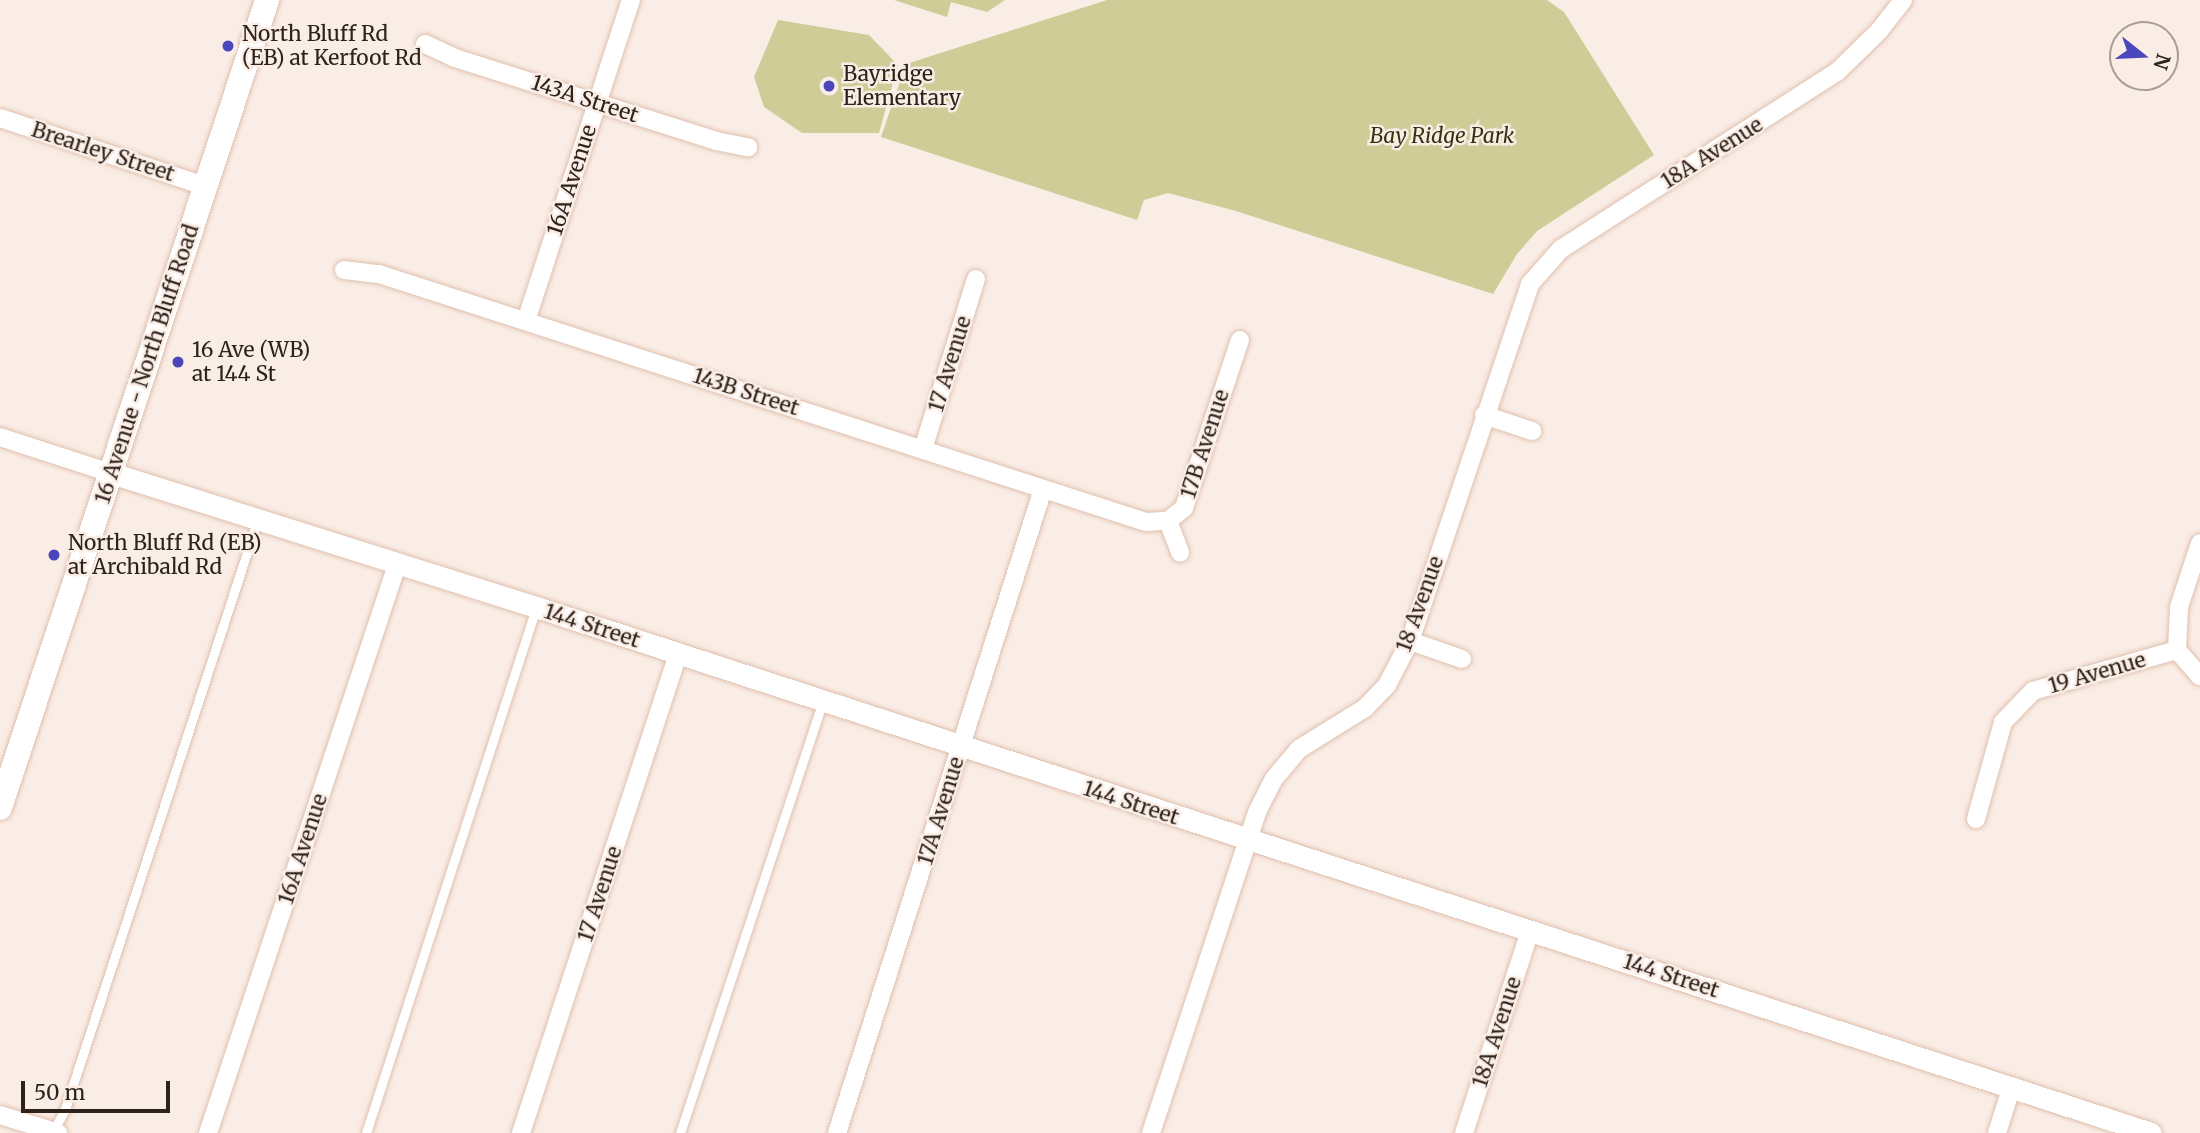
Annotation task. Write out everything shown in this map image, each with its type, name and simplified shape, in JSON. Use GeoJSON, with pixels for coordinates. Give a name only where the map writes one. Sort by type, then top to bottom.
{"type":"FeatureCollection","features":[{"type":"Feature","properties":{"kind":"main road","name":"16 Avenue - North Bluff Road"},"geometry":{"type":"LineString","coordinates":[[0,808],[267,0]]}},
{"type":"Feature","properties":{"kind":"street","name":"16A Avenue"},"geometry":{"type":"LineString","coordinates":[[526,321],[631,0]]}},
{"type":"Feature","properties":{"kind":"street","name":"18A Avenue"},"geometry":{"type":"LineString","coordinates":[[1521,303],[1530,284],[1560,249],[1838,72],[1879,31],[1903,0]]}},
{"type":"Feature","properties":{"kind":"street","name":"143A Street"},"geometry":{"type":"LineString","coordinates":[[425,44],[455,58],[716,141],[748,146]]}},
{"type":"Feature","properties":{"kind":"street","name":"Brearley Street"},"geometry":{"type":"LineString","coordinates":[[0,118],[205,186]]}},
{"type":"Feature","properties":{"kind":"street","name":"143B Street"},"geometry":{"type":"LineString","coordinates":[[344,270],[379,274],[1146,522]]}},
{"type":"Feature","properties":{"kind":"street","name":"17 Avenue"},"geometry":{"type":"LineString","coordinates":[[923,449],[976,279]]}},
{"type":"Feature","properties":{"kind":"street","name":"18 Avenue"},"geometry":{"type":"LineString","coordinates":[[1151,1133],[1247,841],[1273,780],[1299,749],[1365,708],[1387,685],[1410,641],[1521,303]]}},
{"type":"Feature","properties":{"kind":"street","name":"17B Avenue"},"geometry":{"type":"LineString","coordinates":[[1146,522],[1168,521],[1184,508],[1240,340]]}},
{"type":"Feature","properties":{"kind":"street"},"geometry":{"type":"LineString","coordinates":[[1484,415],[1532,431]]}},
{"type":"Feature","properties":{"kind":"street"},"geometry":{"type":"LineString","coordinates":[[0,437],[111,473]]}},
{"type":"Feature","properties":{"kind":"street","name":"144 Street"},"geometry":{"type":"LineString","coordinates":[[111,473],[536,607],[960,748],[2151,1133]]}},
{"type":"Feature","properties":{"kind":"street","name":"17A Avenue"},"geometry":{"type":"LineString","coordinates":[[837,1133],[1043,489]]}},
{"type":"Feature","properties":{"kind":"street"},"geometry":{"type":"LineString","coordinates":[[1168,521],[1180,553]]}},
{"type":"Feature","properties":{"kind":"street"},"geometry":{"type":"LineString","coordinates":[[2200,543],[2179,607],[2178,650],[2200,676]]}},
{"type":"Feature","properties":{"kind":"street","name":"16A Avenue"},"geometry":{"type":"LineString","coordinates":[[208,1133],[397,565]]}},
{"type":"Feature","properties":{"kind":"street"},"geometry":{"type":"LineString","coordinates":[[1410,641],[1462,659]]}},
{"type":"Feature","properties":{"kind":"street","name":"19 Avenue"},"geometry":{"type":"LineString","coordinates":[[1976,819],[2003,722],[2033,691],[2178,650]]}},
{"type":"Feature","properties":{"kind":"street","name":"17 Avenue"},"geometry":{"type":"LineString","coordinates":[[521,1133],[678,654]]}},
{"type":"Feature","properties":{"kind":"street","name":"18A Avenue"},"geometry":{"type":"LineString","coordinates":[[1464,1133],[1530,931]]}},
{"type":"Feature","properties":{"kind":"street"},"geometry":{"type":"LineString","coordinates":[[1997,1133],[2012,1086]]}},
{"type":"Feature","properties":{"kind":"street"},"geometry":{"type":"LineString","coordinates":[[0,1115],[54,1132]]}},
{"type":"Feature","properties":{"kind":"lane"},"geometry":{"type":"LineString","coordinates":[[54,1132],[65,1109],[258,519]]}},
{"type":"Feature","properties":{"kind":"lane"},"geometry":{"type":"LineString","coordinates":[[366,1133],[536,607]]}},
{"type":"Feature","properties":{"kind":"lane"},"geometry":{"type":"LineString","coordinates":[[680,1133],[823,701]]}},
{"type":"Feature","properties":{"kind":"green space"},"geometry":{"type":"Polygon","coordinates":[[[894,0],[1005,0],[987,12],[951,2],[947,17],[894,0]]]}},
{"type":"Feature","properties":{"kind":"green space","name":"Bay Ridge Park"},"geometry":{"type":"Polygon","coordinates":[[[1107,0],[1547,0],[1564,12],[1654,155],[1537,231],[1517,254],[1493,294],[1236,211],[1168,193],[1144,200],[1137,220],[881,137],[906,64],[1107,0]]]}},
{"type":"Feature","properties":{"kind":"green space"},"geometry":{"type":"Polygon","coordinates":[[[778,20],[869,35],[898,65],[879,133],[802,133],[764,107],[754,77],[778,20]]]}},
{"type":"Feature","properties":{"kind":"place","name":"North Bluff Rd (EB) at Kerfoot Rd"},"geometry":{"type":"Point","coordinates":[228,46]}},
{"type":"Feature","properties":{"kind":"place","name":"Bayridge Elementary"},"geometry":{"type":"Point","coordinates":[829,86]}},
{"type":"Feature","properties":{"kind":"place","name":"16 Ave (WB) at 144 St"},"geometry":{"type":"Point","coordinates":[178,362]}},
{"type":"Feature","properties":{"kind":"place","name":"North Bluff Rd (EB) at Archibald Rd"},"geometry":{"type":"Point","coordinates":[54,555]}}]}
